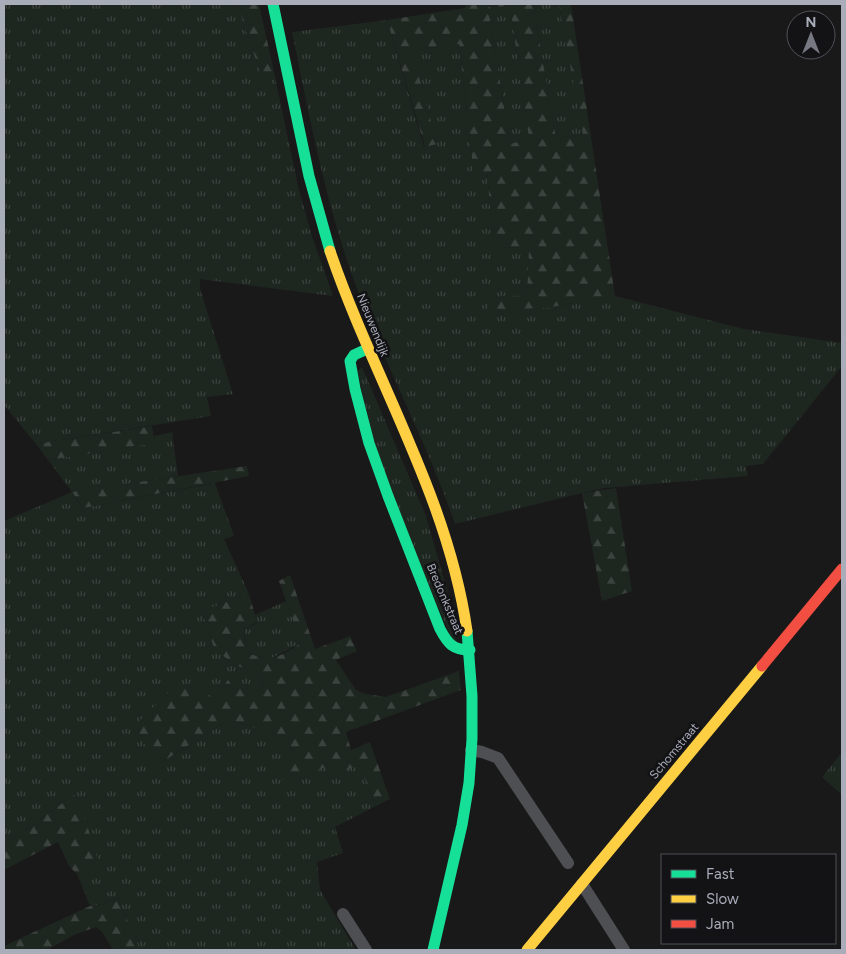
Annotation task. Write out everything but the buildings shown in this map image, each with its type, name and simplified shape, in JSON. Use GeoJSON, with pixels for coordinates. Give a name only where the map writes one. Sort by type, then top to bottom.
{"type":"FeatureCollection","features":[{"type":"Feature","properties":{"kind":"street","name":"Nieuwendijk"},"geometry":{"type":"LineString","coordinates":[[273,4],[322,226],[338,277],[367,349],[438,511],[459,586],[470,650]]}},
{"type":"Feature","properties":{"kind":"street","name":"Bredonkstraat"},"geometry":{"type":"LineString","coordinates":[[367,349],[354,355],[350,361],[365,435],[374,462],[448,643],[457,649],[470,650]]}},
{"type":"Feature","properties":{"kind":"street","name":"Schomstraat"},"geometry":{"type":"LineString","coordinates":[[527,950],[842,569]]}},
{"type":"Feature","properties":{"kind":"street"},"geometry":{"type":"LineString","coordinates":[[433,950],[462,825],[471,750],[470,650]]}},
{"type":"Feature","properties":{"kind":"street"},"geometry":{"type":"LineString","coordinates":[[471,750],[498,758],[568,864]]}},
{"type":"Feature","properties":{"kind":"street"},"geometry":{"type":"LineString","coordinates":[[582,884],[624,950]]}},
{"type":"Feature","properties":{"kind":"street"},"geometry":{"type":"LineString","coordinates":[[343,914],[366,950]]}},
{"type":"Feature","properties":{"kind":"green space"},"geometry":{"type":"Polygon","coordinates":[[[237,4],[260,72],[274,72],[299,190],[312,236],[333,296],[200,279],[200,289],[233,394],[207,397],[211,416],[36,444],[4,405],[4,5],[237,4]]]}},
{"type":"Feature","properties":{"kind":"green space"},"geometry":{"type":"Polygon","coordinates":[[[237,4],[259,4],[274,72],[260,72],[237,4]]]}},
{"type":"Feature","properties":{"kind":"green space"},"geometry":{"type":"Polygon","coordinates":[[[466,4],[533,4],[571,4],[615,296],[546,308],[488,310],[488,298],[527,295],[529,248],[494,247],[487,174],[474,176],[459,44],[412,51],[437,144],[425,147],[387,20],[465,8],[466,4]],[[533,4],[556,138],[583,135],[559,5],[533,4]],[[510,6],[488,7],[510,144],[529,139],[510,6]]]}},
{"type":"Feature","properties":{"kind":"green space"},"geometry":{"type":"Polygon","coordinates":[[[533,4],[559,5],[584,135],[556,138],[533,4]]]}},
{"type":"Feature","properties":{"kind":"green space"},"geometry":{"type":"Polygon","coordinates":[[[510,5],[529,139],[510,144],[488,7],[510,5]]]}},
{"type":"Feature","properties":{"kind":"green space"},"geometry":{"type":"Polygon","coordinates":[[[387,20],[424,147],[437,144],[411,51],[459,44],[474,175],[487,174],[494,247],[529,248],[527,295],[488,298],[546,308],[615,296],[744,329],[842,343],[842,366],[763,464],[746,466],[748,476],[605,488],[455,524],[431,461],[364,307],[342,245],[318,155],[292,32],[387,20]]]}},
{"type":"Feature","properties":{"kind":"green space"},"geometry":{"type":"Polygon","coordinates":[[[362,367],[426,516],[449,597],[456,642],[452,640],[383,477],[357,371],[362,367]]]}},
{"type":"Feature","properties":{"kind":"green space"},"geometry":{"type":"Polygon","coordinates":[[[152,426],[155,443],[48,460],[36,444],[152,426]]]}},
{"type":"Feature","properties":{"kind":"green space"},"geometry":{"type":"Polygon","coordinates":[[[172,432],[178,476],[72,493],[83,508],[215,483],[234,536],[224,539],[249,594],[202,611],[213,645],[238,666],[265,677],[259,692],[215,698],[193,687],[159,764],[224,723],[240,722],[280,738],[294,751],[299,779],[332,763],[359,765],[376,806],[335,827],[343,853],[317,862],[320,890],[356,950],[140,950],[118,898],[103,904],[90,906],[77,874],[93,871],[74,795],[4,845],[4,521],[72,492],[48,460],[155,443],[154,436],[172,432]]]}},
{"type":"Feature","properties":{"kind":"green space"},"geometry":{"type":"Polygon","coordinates":[[[247,466],[249,476],[83,508],[72,492],[247,466]]]}},
{"type":"Feature","properties":{"kind":"green space"},"geometry":{"type":"Polygon","coordinates":[[[616,488],[632,591],[602,601],[582,493],[616,488]]]}},
{"type":"Feature","properties":{"kind":"green space"},"geometry":{"type":"Polygon","coordinates":[[[290,575],[315,649],[350,636],[357,651],[336,660],[356,690],[366,694],[386,697],[459,671],[461,690],[346,732],[351,750],[370,742],[390,799],[376,806],[359,765],[335,775],[332,764],[299,779],[286,782],[282,778],[282,768],[294,751],[280,738],[240,722],[224,723],[159,764],[154,760],[134,726],[171,690],[193,687],[215,698],[228,680],[259,692],[265,677],[238,666],[222,655],[213,645],[202,611],[249,594],[257,622],[244,630],[245,645],[250,654],[272,657],[282,654],[301,643],[279,581],[290,575]]]}},
{"type":"Feature","properties":{"kind":"green space"},"geometry":{"type":"Polygon","coordinates":[[[286,601],[301,643],[270,659],[250,654],[245,645],[244,630],[257,623],[255,615],[286,601]]]}},
{"type":"Feature","properties":{"kind":"green space"},"geometry":{"type":"Polygon","coordinates":[[[842,752],[842,795],[822,777],[842,752]]]}},
{"type":"Feature","properties":{"kind":"green space"},"geometry":{"type":"Polygon","coordinates":[[[74,795],[81,806],[98,860],[93,871],[77,874],[69,866],[58,842],[4,870],[4,845],[74,795]]]}},
{"type":"Feature","properties":{"kind":"green space"},"geometry":{"type":"Polygon","coordinates":[[[118,898],[140,950],[113,950],[102,932],[96,927],[74,935],[47,950],[4,950],[4,946],[90,906],[103,904],[118,898]]]}},
{"type":"Feature","properties":{"kind":"traffic: fast"},"geometry":{"type":"LineString","coordinates":[[273,4],[309,176],[330,251]]}},
{"type":"Feature","properties":{"kind":"traffic: fast"},"geometry":{"type":"LineString","coordinates":[[367,349],[354,355],[350,361],[369,443],[440,629],[452,645],[459,649],[470,650]]}},
{"type":"Feature","properties":{"kind":"traffic: fast"},"geometry":{"type":"LineString","coordinates":[[433,950],[462,825],[469,783],[472,696],[467,631]]}},
{"type":"Feature","properties":{"kind":"traffic: slow"},"geometry":{"type":"LineString","coordinates":[[330,251],[347,298],[427,485],[444,533],[457,581],[467,631]]}},
{"type":"Feature","properties":{"kind":"traffic: slow"},"geometry":{"type":"LineString","coordinates":[[527,950],[762,666]]}},
{"type":"Feature","properties":{"kind":"traffic: jam"},"geometry":{"type":"LineString","coordinates":[[762,666],[842,569]]}}]}
